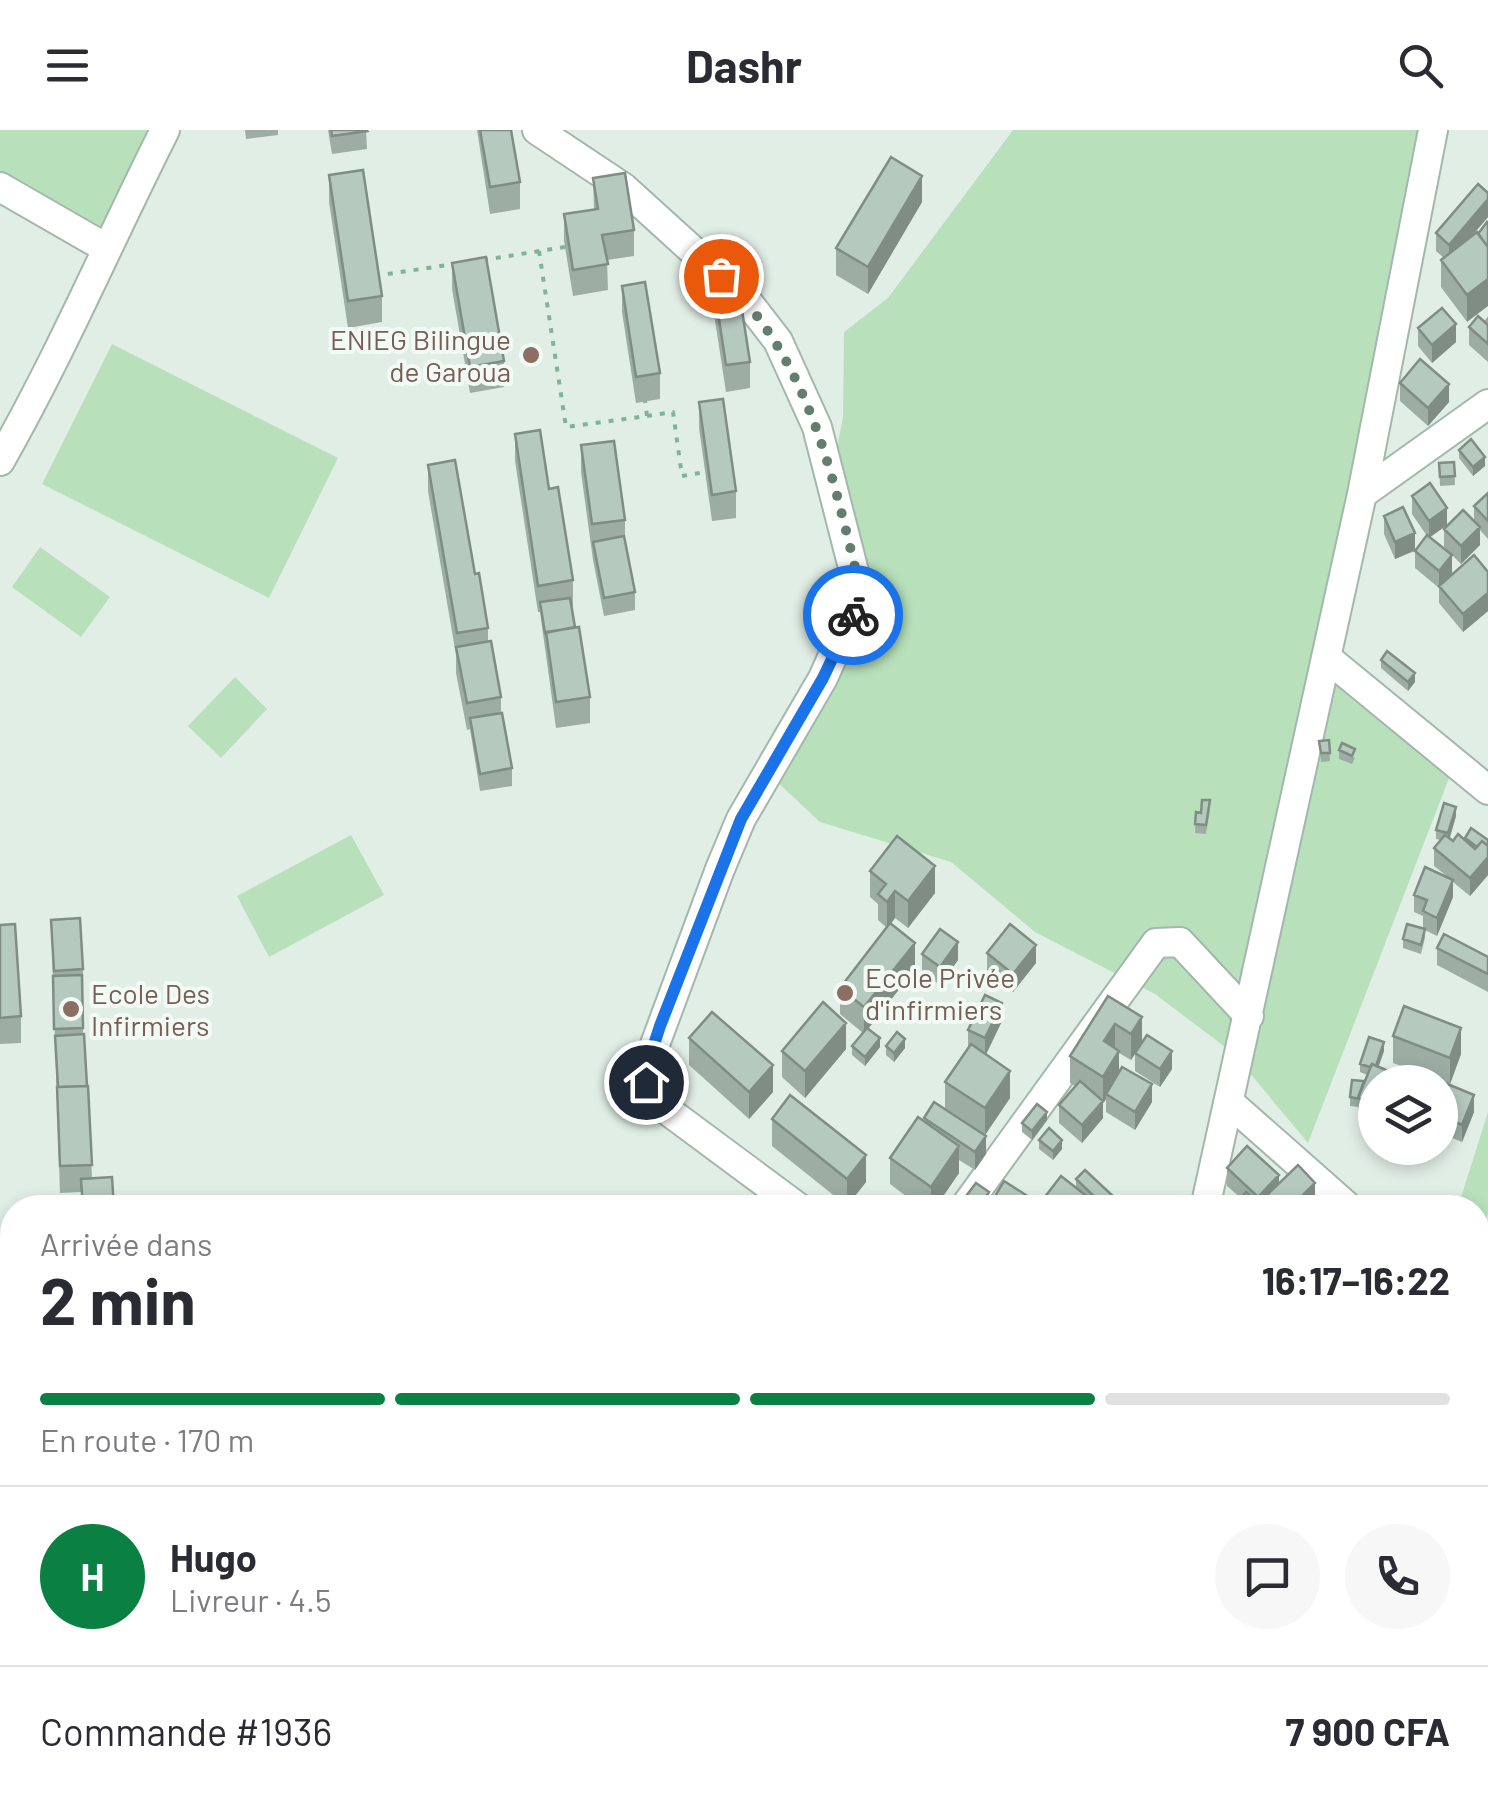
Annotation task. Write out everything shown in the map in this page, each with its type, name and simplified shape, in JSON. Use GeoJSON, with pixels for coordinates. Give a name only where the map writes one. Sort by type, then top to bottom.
{"type":"FeatureCollection","features":[{"type":"Feature","properties":{"kind":"street"},"geometry":{"type":"LineString","coordinates":[[0,462],[69,335],[106,248],[165,130]]}},
{"type":"Feature","properties":{"kind":"street"},"geometry":{"type":"LineString","coordinates":[[537,130],[624,188],[744,297],[778,341],[817,428],[851,552],[860,595],[855,611],[823,678],[741,819],[647,1066],[646,1082],[652,1099],[781,1195]]}},
{"type":"Feature","properties":{"kind":"street"},"geometry":{"type":"LineString","coordinates":[[1208,1195],[1362,494],[1433,130]]}},
{"type":"Feature","properties":{"kind":"street"},"geometry":{"type":"LineString","coordinates":[[0,187],[106,248]]}},
{"type":"Feature","properties":{"kind":"street"},"geometry":{"type":"LineString","coordinates":[[1362,494],[1488,404]]}},
{"type":"Feature","properties":{"kind":"street"},"geometry":{"type":"LineString","coordinates":[[1326,657],[1488,790]]}},
{"type":"Feature","properties":{"kind":"street"},"geometry":{"type":"LineString","coordinates":[[973,1195],[1156,942],[1180,942],[1249,1016]]}},
{"type":"Feature","properties":{"kind":"street"},"geometry":{"type":"LineString","coordinates":[[1230,1103],[1334,1195]]}},
{"type":"Feature","properties":{"kind":"path"},"geometry":{"type":"LineString","coordinates":[[484,260],[565,247]]}},
{"type":"Feature","properties":{"kind":"path"},"geometry":{"type":"LineString","coordinates":[[539,251],[566,427],[674,412],[682,476],[705,472]]}},
{"type":"Feature","properties":{"kind":"path"},"geometry":{"type":"LineString","coordinates":[[375,276],[466,262]]}},
{"type":"Feature","properties":{"kind":"path"},"geometry":{"type":"LineString","coordinates":[[645,401],[647,416]]}},
{"type":"Feature","properties":{"kind":"green space"},"geometry":{"type":"Polygon","coordinates":[[[0,130],[157,130],[94,256],[0,201],[0,130]]]}},
{"type":"Feature","properties":{"kind":"green space"},"geometry":{"type":"Polygon","coordinates":[[[1013,130],[1432,130],[1335,660],[1453,768],[1308,1143],[1233,1053],[1155,994],[1035,932],[951,862],[820,822],[774,779],[851,602],[827,496],[843,418],[844,332],[888,298],[1013,130]]]}},
{"type":"Feature","properties":{"kind":"green space"},"geometry":{"type":"Polygon","coordinates":[[[112,344],[338,458],[269,598],[42,484],[112,344]]]}},
{"type":"Feature","properties":{"kind":"green space"},"geometry":{"type":"Polygon","coordinates":[[[40,547],[110,597],[81,637],[12,587],[40,547]]]}},
{"type":"Feature","properties":{"kind":"green space"},"geometry":{"type":"Polygon","coordinates":[[[235,677],[267,709],[221,758],[188,726],[235,677]]]}},
{"type":"Feature","properties":{"kind":"green space"},"geometry":{"type":"Polygon","coordinates":[[[351,835],[384,895],[269,957],[237,896],[351,835]]]}},
{"type":"Feature","properties":{"kind":"green space"},"geometry":{"type":"Polygon","coordinates":[[[1488,1112],[1488,1195],[1462,1195],[1488,1112]]]}},
{"type":"Feature","properties":{"kind":"building"},"geometry":{"type":"Polygon","coordinates":[[[331,130],[366,130],[367,131],[332,136],[331,130]]]}},
{"type":"Feature","properties":{"kind":"building"},"geometry":{"type":"Polygon","coordinates":[[[480,130],[511,130],[520,182],[490,187],[480,130]]]}},
{"type":"Feature","properties":{"kind":"building"},"geometry":{"type":"Polygon","coordinates":[[[891,157],[922,176],[868,267],[836,248],[891,157]]]}},
{"type":"Feature","properties":{"kind":"building"},"geometry":{"type":"Polygon","coordinates":[[[363,170],[382,296],[348,301],[329,175],[363,170]]]}},
{"type":"Feature","properties":{"kind":"building"},"geometry":{"type":"Polygon","coordinates":[[[625,173],[634,230],[602,235],[608,264],[573,270],[564,214],[598,209],[593,178],[625,173]]]}},
{"type":"Feature","properties":{"kind":"building"},"geometry":{"type":"Polygon","coordinates":[[[1478,184],[1488,193],[1488,199],[1449,245],[1436,233],[1478,184]]]}},
{"type":"Feature","properties":{"kind":"building"},"geometry":{"type":"Polygon","coordinates":[[[1488,223],[1488,247],[1478,234],[1488,223]]]}},
{"type":"Feature","properties":{"kind":"building"},"geometry":{"type":"Polygon","coordinates":[[[1477,232],[1488,247],[1488,279],[1467,295],[1441,260],[1477,232]]]}},
{"type":"Feature","properties":{"kind":"building"},"geometry":{"type":"Polygon","coordinates":[[[486,257],[504,361],[470,367],[452,263],[486,257]]]}},
{"type":"Feature","properties":{"kind":"building"},"geometry":{"type":"Polygon","coordinates":[[[736,271],[750,362],[726,365],[712,274],[736,271]]]}},
{"type":"Feature","properties":{"kind":"building"},"geometry":{"type":"Polygon","coordinates":[[[645,282],[660,373],[636,377],[622,286],[645,282]]]}},
{"type":"Feature","properties":{"kind":"building"},"geometry":{"type":"Polygon","coordinates":[[[1442,308],[1456,324],[1432,345],[1418,328],[1442,308]]]}},
{"type":"Feature","properties":{"kind":"building"},"geometry":{"type":"Polygon","coordinates":[[[1478,316],[1488,325],[1488,344],[1469,327],[1478,316]]]}},
{"type":"Feature","properties":{"kind":"building"},"geometry":{"type":"Polygon","coordinates":[[[1420,359],[1449,384],[1428,408],[1400,383],[1420,359]]]}},
{"type":"Feature","properties":{"kind":"building"},"geometry":{"type":"Polygon","coordinates":[[[723,399],[736,491],[712,495],[699,402],[723,399]]]}},
{"type":"Feature","properties":{"kind":"building"},"geometry":{"type":"Polygon","coordinates":[[[540,430],[549,489],[558,487],[573,580],[538,586],[515,434],[540,430]]]}},
{"type":"Feature","properties":{"kind":"building"},"geometry":{"type":"Polygon","coordinates":[[[1471,439],[1485,457],[1473,467],[1459,450],[1471,439]]]}},
{"type":"Feature","properties":{"kind":"building"},"geometry":{"type":"Polygon","coordinates":[[[614,441],[625,520],[592,524],[581,445],[614,441]]]}},
{"type":"Feature","properties":{"kind":"building"},"geometry":{"type":"Polygon","coordinates":[[[455,460],[488,628],[457,633],[428,465],[455,460]]]}},
{"type":"Feature","properties":{"kind":"building"},"geometry":{"type":"Polygon","coordinates":[[[1454,462],[1455,476],[1440,477],[1439,463],[1454,462]]]}},
{"type":"Feature","properties":{"kind":"building"},"geometry":{"type":"Polygon","coordinates":[[[1430,483],[1447,508],[1429,521],[1412,496],[1430,483]]]}},
{"type":"Feature","properties":{"kind":"building"},"geometry":{"type":"Polygon","coordinates":[[[1488,493],[1488,521],[1474,506],[1488,493]]]}},
{"type":"Feature","properties":{"kind":"building"},"geometry":{"type":"Polygon","coordinates":[[[1403,507],[1415,533],[1395,542],[1384,516],[1403,507]]]}},
{"type":"Feature","properties":{"kind":"building"},"geometry":{"type":"Polygon","coordinates":[[[1463,510],[1480,527],[1461,546],[1444,529],[1463,510]]]}},
{"type":"Feature","properties":{"kind":"building"},"geometry":{"type":"Polygon","coordinates":[[[1427,535],[1452,555],[1439,571],[1415,551],[1427,535]]]}},
{"type":"Feature","properties":{"kind":"building"},"geometry":{"type":"Polygon","coordinates":[[[624,536],[635,592],[604,598],[593,542],[624,536]]]}},
{"type":"Feature","properties":{"kind":"building"},"geometry":{"type":"Polygon","coordinates":[[[1474,555],[1488,572],[1488,593],[1463,614],[1439,586],[1474,555]]]}},
{"type":"Feature","properties":{"kind":"building"},"geometry":{"type":"Polygon","coordinates":[[[570,598],[575,627],[545,633],[540,602],[570,598]]]}},
{"type":"Feature","properties":{"kind":"building"},"geometry":{"type":"Polygon","coordinates":[[[579,627],[590,697],[556,702],[546,632],[579,627]]]}},
{"type":"Feature","properties":{"kind":"building"},"geometry":{"type":"Polygon","coordinates":[[[491,641],[501,697],[467,703],[456,647],[491,641]]]}},
{"type":"Feature","properties":{"kind":"building"},"geometry":{"type":"Polygon","coordinates":[[[1387,651],[1415,673],[1408,682],[1381,660],[1387,651]]]}},
{"type":"Feature","properties":{"kind":"building"},"geometry":{"type":"Polygon","coordinates":[[[502,713],[512,768],[480,774],[470,718],[502,713]]]}},
{"type":"Feature","properties":{"kind":"building"},"geometry":{"type":"Polygon","coordinates":[[[1329,740],[1330,753],[1321,753],[1319,741],[1329,740]]]}},
{"type":"Feature","properties":{"kind":"building"},"geometry":{"type":"Polygon","coordinates":[[[1342,743],[1355,749],[1352,756],[1339,750],[1342,743]]]}},
{"type":"Feature","properties":{"kind":"building"},"geometry":{"type":"Polygon","coordinates":[[[1202,800],[1210,800],[1206,825],[1195,824],[1202,800]]]}},
{"type":"Feature","properties":{"kind":"building"},"geometry":{"type":"Polygon","coordinates":[[[1444,803],[1456,807],[1448,833],[1436,830],[1444,803]]]}},
{"type":"Feature","properties":{"kind":"building"},"geometry":{"type":"Polygon","coordinates":[[[1471,828],[1488,840],[1488,846],[1482,841],[1477,847],[1465,838],[1471,828]]]}},
{"type":"Feature","properties":{"kind":"building"},"geometry":{"type":"Polygon","coordinates":[[[1458,834],[1475,849],[1482,841],[1488,846],[1488,857],[1470,878],[1434,848],[1445,835],[1453,841],[1458,834]]]}},
{"type":"Feature","properties":{"kind":"building"},"geometry":{"type":"Polygon","coordinates":[[[897,836],[935,866],[908,901],[895,891],[887,902],[878,894],[886,884],[870,871],[897,836]]]}},
{"type":"Feature","properties":{"kind":"building"},"geometry":{"type":"Polygon","coordinates":[[[1425,867],[1453,880],[1437,918],[1423,911],[1427,900],[1414,895],[1425,867]]]}},
{"type":"Feature","properties":{"kind":"building"},"geometry":{"type":"Polygon","coordinates":[[[80,918],[83,969],[54,971],[51,920],[80,918]]]}},
{"type":"Feature","properties":{"kind":"building"},"geometry":{"type":"Polygon","coordinates":[[[890,923],[915,943],[864,1007],[840,988],[890,923]]]}},
{"type":"Feature","properties":{"kind":"building"},"geometry":{"type":"Polygon","coordinates":[[[15,924],[21,1016],[0,1018],[0,925],[15,924]]]}},
{"type":"Feature","properties":{"kind":"building"},"geometry":{"type":"Polygon","coordinates":[[[1010,924],[1036,945],[1013,974],[987,953],[1010,924]]]}},
{"type":"Feature","properties":{"kind":"building"},"geometry":{"type":"Polygon","coordinates":[[[1407,924],[1425,929],[1421,945],[1403,939],[1407,924]]]}},
{"type":"Feature","properties":{"kind":"building"},"geometry":{"type":"Polygon","coordinates":[[[940,929],[958,942],[940,967],[922,954],[940,929]]]}},
{"type":"Feature","properties":{"kind":"building"},"geometry":{"type":"Polygon","coordinates":[[[1444,934],[1488,957],[1488,974],[1437,948],[1444,934]]]}},
{"type":"Feature","properties":{"kind":"building"},"geometry":{"type":"Polygon","coordinates":[[[82,975],[83,1028],[54,1029],[53,976],[82,975]]]}},
{"type":"Feature","properties":{"kind":"building"},"geometry":{"type":"Polygon","coordinates":[[[985,995],[1002,1003],[985,1038],[968,1030],[985,995]]]}},
{"type":"Feature","properties":{"kind":"building"},"geometry":{"type":"Polygon","coordinates":[[[1108,996],[1142,1017],[1131,1034],[1115,1024],[1104,1041],[1119,1051],[1103,1077],[1070,1056],[1108,996]]]}},
{"type":"Feature","properties":{"kind":"building"},"geometry":{"type":"Polygon","coordinates":[[[823,1002],[846,1023],[805,1071],[782,1051],[823,1002]]]}},
{"type":"Feature","properties":{"kind":"building"},"geometry":{"type":"Polygon","coordinates":[[[1404,1006],[1461,1028],[1450,1058],[1393,1036],[1404,1006]]]}},
{"type":"Feature","properties":{"kind":"building"},"geometry":{"type":"Polygon","coordinates":[[[712,1012],[773,1065],[749,1092],[689,1038],[712,1012]]]}},
{"type":"Feature","properties":{"kind":"building"},"geometry":{"type":"Polygon","coordinates":[[[867,1028],[880,1038],[865,1057],[852,1046],[867,1028]]]}},
{"type":"Feature","properties":{"kind":"building"},"geometry":{"type":"Polygon","coordinates":[[[897,1032],[905,1039],[894,1053],[886,1046],[897,1032]]]}},
{"type":"Feature","properties":{"kind":"building"},"geometry":{"type":"Polygon","coordinates":[[[84,1034],[87,1086],[58,1087],[55,1036],[84,1034]]]}},
{"type":"Feature","properties":{"kind":"building"},"geometry":{"type":"Polygon","coordinates":[[[1147,1035],[1172,1051],[1160,1069],[1135,1053],[1147,1035]]]}},
{"type":"Feature","properties":{"kind":"building"},"geometry":{"type":"Polygon","coordinates":[[[1369,1037],[1384,1042],[1376,1065],[1360,1064],[1369,1037]]]}},
{"type":"Feature","properties":{"kind":"building"},"geometry":{"type":"Polygon","coordinates":[[[971,1044],[1010,1071],[985,1108],[945,1082],[971,1044]]]}},
{"type":"Feature","properties":{"kind":"building"},"geometry":{"type":"Polygon","coordinates":[[[1122,1067],[1152,1084],[1135,1112],[1106,1094],[1122,1067]]]}},
{"type":"Feature","properties":{"kind":"building"},"geometry":{"type":"Polygon","coordinates":[[[1352,1080],[1358,1080],[1358,1099],[1350,1097],[1352,1080]]]}},
{"type":"Feature","properties":{"kind":"building"},"geometry":{"type":"Polygon","coordinates":[[[1080,1081],[1103,1101],[1082,1125],[1059,1105],[1080,1081]]]}},
{"type":"Feature","properties":{"kind":"building"},"geometry":{"type":"Polygon","coordinates":[[[88,1086],[92,1165],[60,1166],[57,1087],[88,1086]]]}},
{"type":"Feature","properties":{"kind":"building"},"geometry":{"type":"Polygon","coordinates":[[[1458,1088],[1474,1095],[1462,1125],[1458,1123],[1458,1088]]]}},
{"type":"Feature","properties":{"kind":"building"},"geometry":{"type":"Polygon","coordinates":[[[790,1095],[866,1155],[847,1179],[772,1119],[790,1095]]]}},
{"type":"Feature","properties":{"kind":"building"},"geometry":{"type":"Polygon","coordinates":[[[934,1102],[986,1136],[975,1152],[924,1118],[934,1102]]]}},
{"type":"Feature","properties":{"kind":"building"},"geometry":{"type":"Polygon","coordinates":[[[1037,1104],[1047,1112],[1032,1131],[1022,1123],[1037,1104]]]}},
{"type":"Feature","properties":{"kind":"building"},"geometry":{"type":"Polygon","coordinates":[[[918,1117],[959,1146],[931,1187],[890,1158],[918,1117]]]}},
{"type":"Feature","properties":{"kind":"building"},"geometry":{"type":"Polygon","coordinates":[[[1049,1128],[1062,1140],[1053,1151],[1039,1140],[1049,1128]]]}},
{"type":"Feature","properties":{"kind":"building"},"geometry":{"type":"Polygon","coordinates":[[[1247,1146],[1279,1175],[1256,1195],[1227,1168],[1247,1146]]]}},
{"type":"Feature","properties":{"kind":"building"},"geometry":{"type":"Polygon","coordinates":[[[1298,1165],[1315,1183],[1303,1195],[1267,1195],[1298,1165]]]}},
{"type":"Feature","properties":{"kind":"building"},"geometry":{"type":"Polygon","coordinates":[[[1085,1170],[1112,1195],[1093,1195],[1076,1179],[1085,1170]]]}},
{"type":"Feature","properties":{"kind":"building"},"geometry":{"type":"Polygon","coordinates":[[[1061,1176],[1085,1195],[1046,1195],[1061,1176]]]}},
{"type":"Feature","properties":{"kind":"building"},"geometry":{"type":"Polygon","coordinates":[[[112,1177],[113,1195],[82,1195],[81,1179],[112,1177]]]}},
{"type":"Feature","properties":{"kind":"building"},"geometry":{"type":"Polygon","coordinates":[[[1004,1181],[1026,1195],[996,1195],[1004,1181]]]}},
{"type":"Feature","properties":{"kind":"building"},"geometry":{"type":"Polygon","coordinates":[[[976,1183],[989,1192],[987,1195],[967,1195],[976,1183]]]}},
{"type":"Feature","properties":{"kind":"way so far"},"geometry":{"type":"LineString","coordinates":[[721,276],[744,297],[778,341],[817,428],[858,580],[860,595],[853,615]]}},
{"type":"Feature","properties":{"kind":"place","name":"ENIEG Bilingue de Garoua"},"geometry":{"type":"Point","coordinates":[531,355]}},
{"type":"Feature","properties":{"kind":"place","name":"Ecole Privée d'infirmiers"},"geometry":{"type":"Point","coordinates":[845,993]}},
{"type":"Feature","properties":{"kind":"place","name":"Ecole Des Infirmiers"},"geometry":{"type":"Point","coordinates":[71,1009]}},
{"type":"Feature","properties":{"kind":"route"},"geometry":{"type":"LineString","coordinates":[[646,1082],[660,1026],[741,819],[823,678],[853,615]]}}]}
